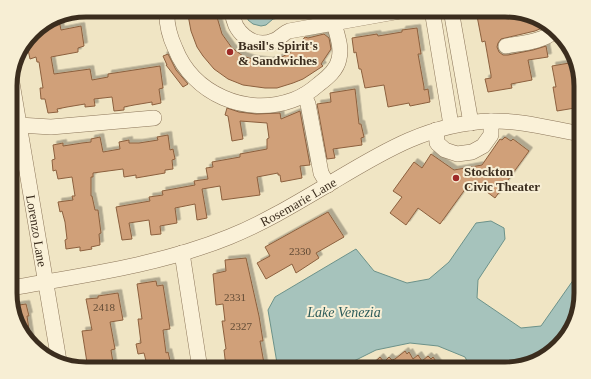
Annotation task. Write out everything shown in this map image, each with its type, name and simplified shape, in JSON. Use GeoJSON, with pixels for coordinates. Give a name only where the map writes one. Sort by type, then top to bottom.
{"type":"FeatureCollection","features":[{"type":"Feature","properties":{"kind":"street"},"geometry":{"type":"LineString","coordinates":[[167,17],[167,26],[179,59],[192,78],[201,86],[234,102],[263,106],[293,100],[304,95],[328,77],[335,69],[339,60],[340,46],[334,23]]}},
{"type":"Feature","properties":{"kind":"street"},"geometry":{"type":"LineString","coordinates":[[234,17],[234,21],[241,33],[246,38],[260,42],[272,42],[280,38],[285,32],[289,31],[367,17]]}},
{"type":"Feature","properties":{"kind":"street"},"geometry":{"type":"LineString","coordinates":[[433,17],[451,126]]}},
{"type":"Feature","properties":{"kind":"street"},"geometry":{"type":"LineString","coordinates":[[452,17],[471,123]]}},
{"type":"Feature","properties":{"kind":"street"},"geometry":{"type":"LineString","coordinates":[[506,46],[540,39],[550,34]]}},
{"type":"Feature","properties":{"kind":"street"},"geometry":{"type":"LineString","coordinates":[[304,95],[308,104],[321,173],[328,185]]}},
{"type":"Feature","properties":{"kind":"street","name":"Lorenzo Lane"},"geometry":{"type":"LineString","coordinates":[[17,113],[58,356]]}},
{"type":"Feature","properties":{"kind":"street"},"geometry":{"type":"LineString","coordinates":[[19,125],[51,127],[154,118]]}},
{"type":"Feature","properties":{"kind":"street"},"geometry":{"type":"LineString","coordinates":[[436,130],[437,143],[445,150],[457,154],[472,152],[483,146],[491,135],[491,121]]}},
{"type":"Feature","properties":{"kind":"street","name":"Rosemarie Lane"},"geometry":{"type":"LineString","coordinates":[[17,287],[125,267],[182,253],[228,237],[263,222],[383,152],[403,142],[436,130],[451,126],[491,121],[515,122],[574,133]]}},
{"type":"Feature","properties":{"kind":"street"},"geometry":{"type":"LineString","coordinates":[[182,253],[199,362]]}},
{"type":"Feature","properties":{"kind":"water"},"geometry":{"type":"Polygon","coordinates":[[[248,17],[284,17],[273,19],[266,25],[261,26],[253,24],[248,20],[248,17]]]}},
{"type":"Feature","properties":{"kind":"water","name":"Lake Venezia"},"geometry":{"type":"Polygon","coordinates":[[[491,221],[504,228],[505,239],[478,280],[477,298],[521,328],[541,326],[574,279],[573,306],[567,324],[554,342],[540,353],[518,361],[510,362],[468,362],[465,357],[438,346],[410,343],[376,350],[352,362],[277,362],[268,310],[275,297],[356,249],[374,271],[407,283],[429,279],[449,262],[476,223],[491,221]]]}},
{"type":"Feature","properties":{"kind":"building"},"geometry":{"type":"Polygon","coordinates":[[[188,17],[217,17],[222,34],[232,48],[243,56],[252,59],[269,61],[282,57],[294,50],[305,37],[308,38],[324,34],[329,38],[331,49],[321,64],[323,66],[303,79],[277,88],[265,88],[243,85],[228,79],[214,69],[197,47],[191,31],[188,17]]]}},
{"type":"Feature","properties":{"kind":"building"},"geometry":{"type":"Polygon","coordinates":[[[477,17],[505,17],[523,19],[542,28],[501,39],[497,47],[499,52],[503,55],[508,55],[546,46],[548,57],[528,60],[532,80],[511,84],[512,88],[488,92],[485,79],[491,78],[491,75],[485,41],[482,42],[477,17]]]}},
{"type":"Feature","properties":{"kind":"building"},"geometry":{"type":"Polygon","coordinates":[[[60,23],[61,30],[81,26],[84,46],[78,48],[78,52],[51,57],[54,74],[90,69],[92,80],[108,77],[108,74],[160,66],[163,88],[159,89],[161,103],[152,105],[152,102],[134,105],[124,107],[124,110],[114,111],[112,97],[94,99],[95,106],[85,107],[85,104],[57,109],[58,112],[48,113],[45,99],[41,99],[40,88],[43,88],[39,62],[37,62],[36,57],[30,59],[28,49],[41,34],[51,26],[60,23]]]}},
{"type":"Feature","properties":{"kind":"building"},"geometry":{"type":"Polygon","coordinates":[[[417,28],[421,54],[418,54],[424,90],[428,89],[430,102],[410,106],[409,103],[388,107],[384,85],[365,88],[361,69],[359,69],[356,52],[354,53],[352,38],[377,34],[378,36],[417,28]]]}},
{"type":"Feature","properties":{"kind":"building"},"geometry":{"type":"Polygon","coordinates":[[[168,54],[176,70],[188,84],[183,87],[166,65],[163,56],[168,54]]]}},
{"type":"Feature","properties":{"kind":"building"},"geometry":{"type":"Polygon","coordinates":[[[570,63],[574,81],[574,108],[557,111],[553,87],[556,87],[552,66],[570,63]]]}},
{"type":"Feature","properties":{"kind":"building"},"geometry":{"type":"Polygon","coordinates":[[[355,89],[359,124],[361,124],[364,137],[361,138],[362,145],[333,149],[335,158],[327,159],[317,104],[331,102],[330,93],[355,89]]]}},
{"type":"Feature","properties":{"kind":"building"},"geometry":{"type":"Polygon","coordinates":[[[227,108],[239,112],[256,114],[280,113],[281,119],[300,111],[310,165],[300,166],[302,178],[281,182],[280,175],[278,175],[278,173],[257,177],[260,195],[222,200],[220,186],[202,189],[207,218],[197,220],[195,204],[175,208],[177,223],[160,226],[161,234],[151,235],[149,220],[129,223],[132,239],[122,240],[116,207],[150,201],[149,197],[163,195],[162,191],[195,185],[194,181],[208,179],[206,168],[213,167],[212,162],[240,157],[240,154],[267,149],[267,139],[269,138],[267,123],[240,121],[243,139],[232,141],[228,116],[225,115],[227,108]]]}},
{"type":"Feature","properties":{"kind":"building"},"geometry":{"type":"Polygon","coordinates":[[[168,135],[170,150],[173,149],[175,159],[172,160],[173,169],[165,170],[165,173],[136,178],[136,175],[124,177],[123,169],[93,173],[93,177],[91,177],[91,196],[95,210],[98,210],[101,233],[99,234],[100,245],[91,247],[92,249],[80,251],[80,247],[66,249],[65,240],[67,239],[65,222],[62,211],[60,212],[58,202],[73,200],[72,196],[75,196],[72,177],[58,179],[56,170],[53,171],[52,160],[55,159],[53,145],[63,143],[63,146],[91,142],[91,139],[100,137],[103,152],[120,149],[119,142],[129,140],[129,143],[139,143],[158,140],[157,137],[168,135]]]}},
{"type":"Feature","properties":{"kind":"building","name":"Stockton Civic Theater"},"geometry":{"type":"Polygon","coordinates":[[[505,137],[511,141],[513,139],[529,151],[495,198],[479,186],[466,188],[440,224],[418,208],[406,225],[390,213],[402,197],[393,191],[414,162],[422,168],[431,154],[454,170],[482,165],[500,139],[502,140],[505,137]]]}},
{"type":"Feature","properties":{"kind":"building"},"geometry":{"type":"Polygon","coordinates":[[[328,212],[344,237],[316,253],[319,258],[296,273],[292,264],[266,279],[257,263],[270,256],[265,247],[328,212]]]}},
{"type":"Feature","properties":{"kind":"building"},"geometry":{"type":"Polygon","coordinates":[[[246,258],[259,316],[263,341],[260,341],[264,362],[225,362],[224,350],[226,349],[222,321],[225,321],[223,304],[216,305],[213,274],[226,271],[225,260],[246,258]]]}},
{"type":"Feature","properties":{"kind":"building"},"geometry":{"type":"Polygon","coordinates":[[[156,281],[157,286],[163,285],[170,329],[163,330],[166,353],[168,352],[170,362],[146,362],[144,353],[138,354],[136,344],[141,343],[138,319],[142,319],[137,284],[156,281]]]}},
{"type":"Feature","properties":{"kind":"building"},"geometry":{"type":"Polygon","coordinates":[[[118,293],[123,320],[110,322],[115,349],[111,350],[113,362],[87,362],[82,331],[92,330],[86,299],[98,298],[98,296],[118,293]]]}},
{"type":"Feature","properties":{"kind":"building"},"geometry":{"type":"Polygon","coordinates":[[[26,304],[29,316],[27,316],[29,331],[24,324],[19,305],[26,304]]]}},
{"type":"Feature","properties":{"kind":"building"},"geometry":{"type":"Polygon","coordinates":[[[405,351],[407,354],[409,352],[413,359],[418,355],[422,361],[428,356],[431,359],[433,357],[437,362],[384,362],[389,357],[392,360],[405,351]]]}},
{"type":"Feature","properties":{"kind":"building"},"geometry":{"type":"Polygon","coordinates":[[[380,357],[384,362],[375,362],[380,357]]]}},
{"type":"Feature","properties":{"kind":"place","name":"Basil's Spirit's & Sandwiches"},"geometry":{"type":"Point","coordinates":[230,52]}},
{"type":"Feature","properties":{"kind":"place","name":"Stockton Civic Theater"},"geometry":{"type":"Point","coordinates":[456,178]}}]}
